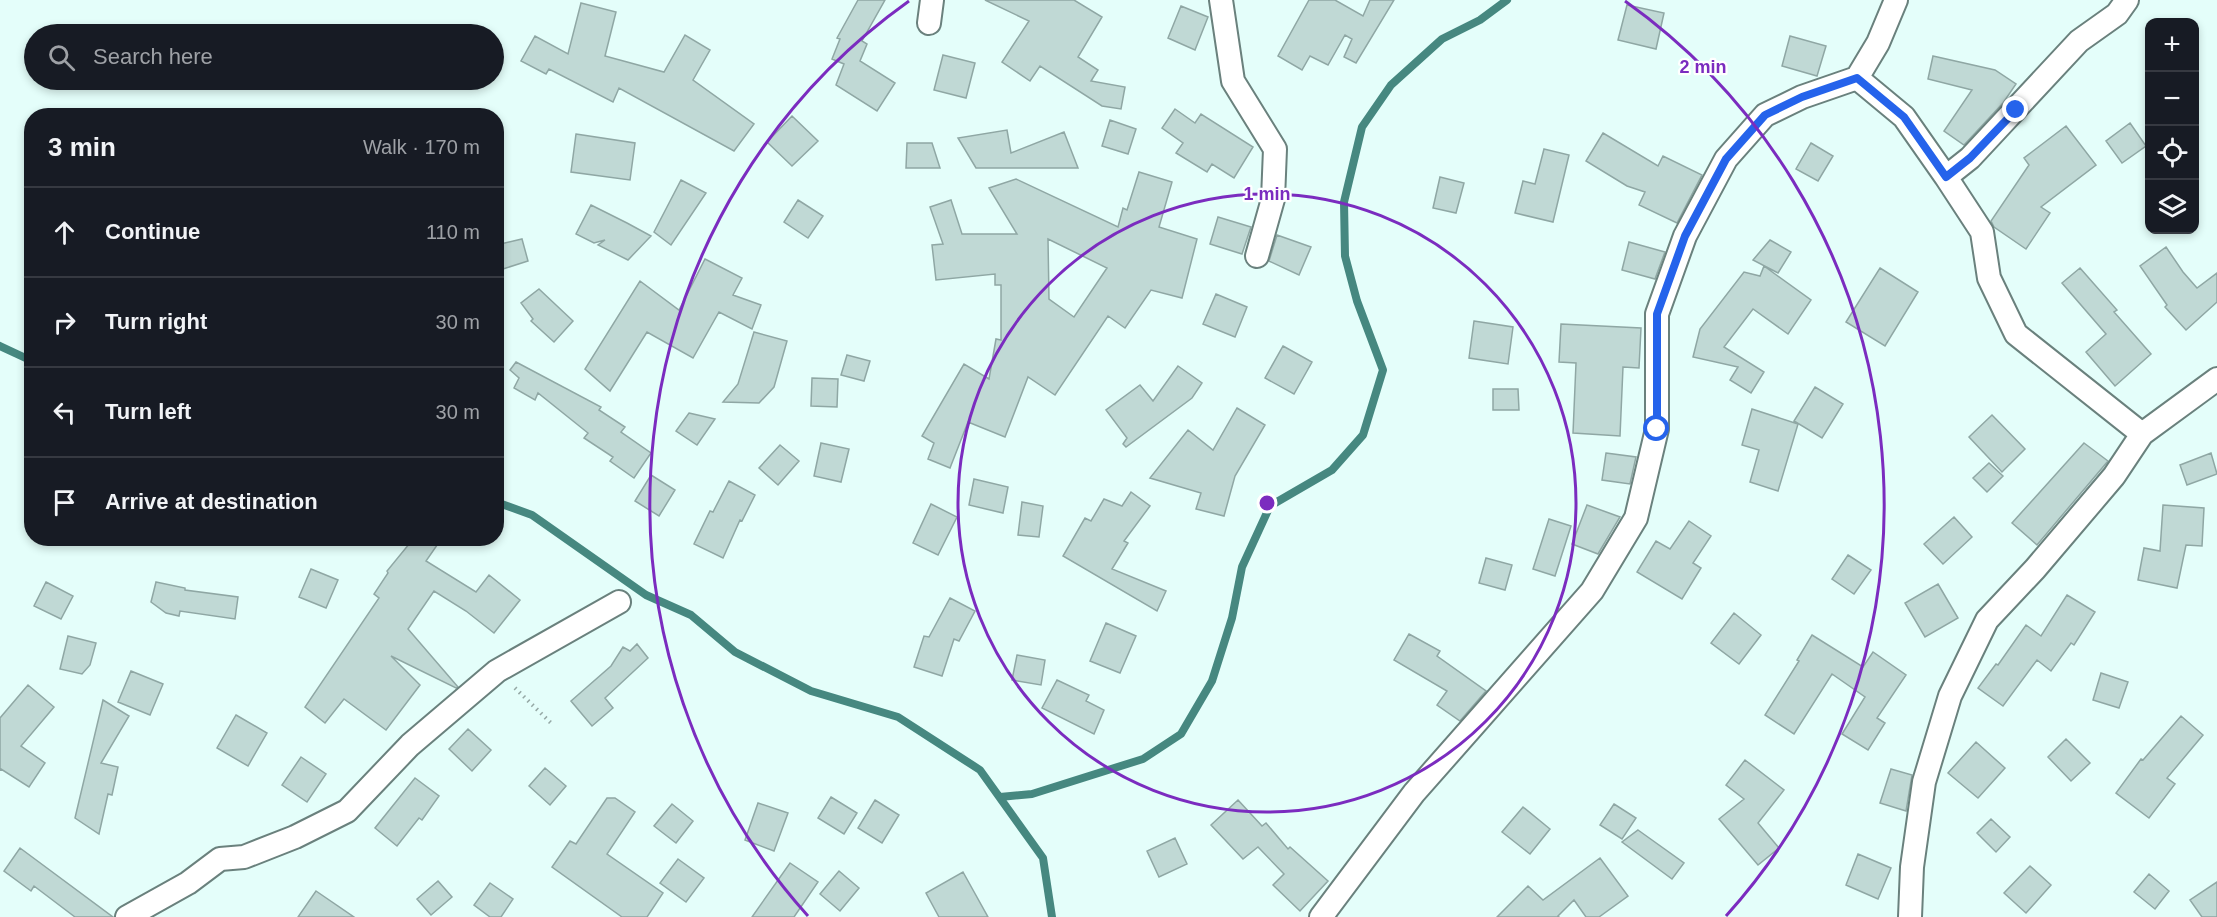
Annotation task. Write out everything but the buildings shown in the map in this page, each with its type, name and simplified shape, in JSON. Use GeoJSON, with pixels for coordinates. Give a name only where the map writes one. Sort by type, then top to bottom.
{"type":"FeatureCollection","features":[{"type":"Feature","properties":{"kind":"street"},"geometry":{"type":"LineString","coordinates":[[929,23],[932,0]]}},
{"type":"Feature","properties":{"kind":"street"},"geometry":{"type":"LineString","coordinates":[[1221,0],[1233,81],[1275,148],[1273,199],[1257,256]]}},
{"type":"Feature","properties":{"kind":"street"},"geometry":{"type":"LineString","coordinates":[[1321,917],[1414,793],[1592,591],[1636,518],[1657,429],[1657,314],[1685,236],[1726,159],[1765,115],[1802,97],[1857,78],[1878,43],[1896,0]]}},
{"type":"Feature","properties":{"kind":"street"},"geometry":{"type":"LineString","coordinates":[[1946,177],[1970,158],[2079,41],[2117,14],[2127,0]]}},
{"type":"Feature","properties":{"kind":"street"},"geometry":{"type":"LineString","coordinates":[[1857,78],[1904,117],[1982,232],[1989,278],[2016,334],[2142,434]]}},
{"type":"Feature","properties":{"kind":"street"},"geometry":{"type":"LineString","coordinates":[[1910,917],[1912,867],[1924,782],[1950,696],[1987,620],[2035,569],[2114,476],[2142,434],[2217,379]]}},
{"type":"Feature","properties":{"kind":"street"},"geometry":{"type":"LineString","coordinates":[[128,917],[188,883],[220,859],[244,857],[295,837],[347,811],[410,745],[497,670],[619,602]]}},
{"type":"Feature","properties":{"kind":"path"},"geometry":{"type":"LineString","coordinates":[[497,670],[553,725]]}},
{"type":"Feature","properties":{"kind":"waterway"},"geometry":{"type":"LineString","coordinates":[[1000,797],[1032,794],[1143,759],[1181,734],[1212,681],[1232,618],[1242,567],[1270,506],[1332,470],[1363,435],[1383,370],[1357,301],[1345,256],[1344,202],[1362,127],[1391,85],[1442,39],[1480,20],[1507,0]]}},
{"type":"Feature","properties":{"kind":"waterway"},"geometry":{"type":"LineString","coordinates":[[0,346],[24,357]]}},
{"type":"Feature","properties":{"kind":"waterway"},"geometry":{"type":"LineString","coordinates":[[504,505],[532,515],[646,595],[691,615],[735,652],[811,691],[898,717],[980,770],[1043,858],[1052,917]]}},
{"type":"Feature","properties":{"kind":"route"},"geometry":{"type":"LineString","coordinates":[[1657,429],[1657,314],[1685,236],[1726,159],[1765,115],[1802,97],[1857,78],[1904,117],[1946,177],[1970,158],[1990,134],[2016,110]]}}]}
